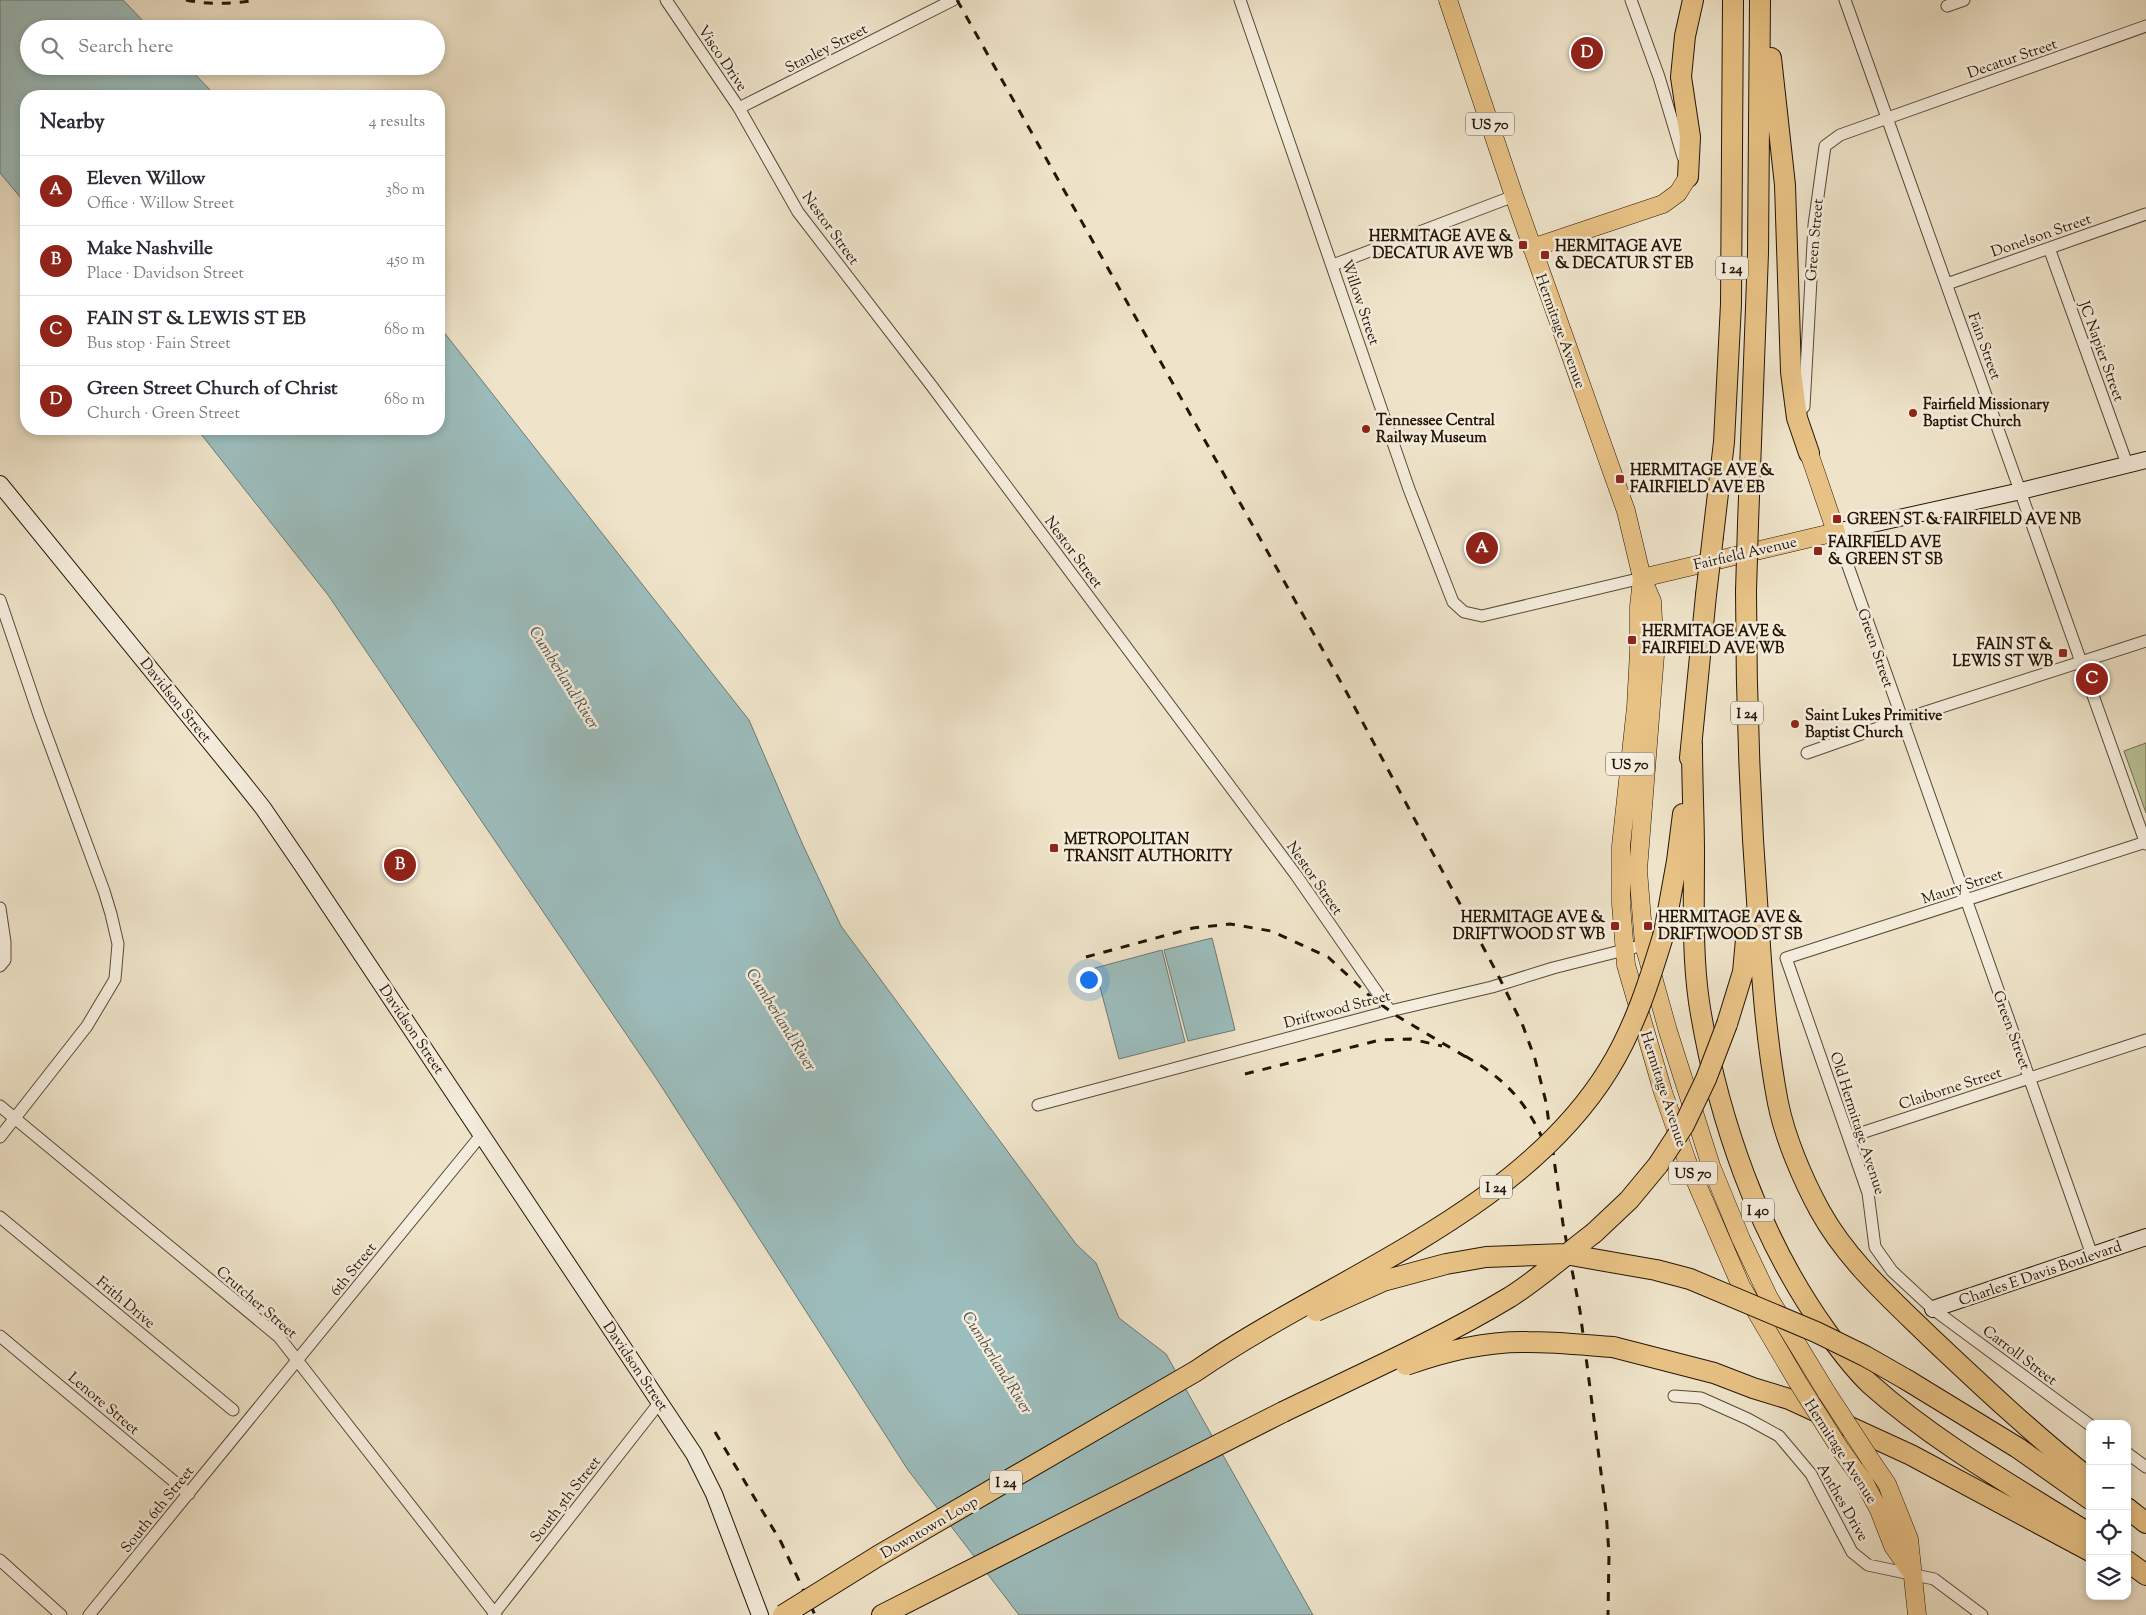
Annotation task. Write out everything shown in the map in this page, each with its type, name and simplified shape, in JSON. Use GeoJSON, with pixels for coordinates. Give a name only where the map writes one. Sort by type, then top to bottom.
{"type":"FeatureCollection","features":[{"type":"Feature","properties":{"kind":"highway"},"geometry":{"type":"LineString","coordinates":[[1688,177],[1690,137],[1682,77],[1685,36],[1693,0]]}},
{"type":"Feature","properties":{"kind":"highway","name":"I 24"},"geometry":{"type":"LineString","coordinates":[[1229,1348],[1414,1242],[1486,1195],[1534,1156],[1578,1113],[1610,1068],[1645,995],[1664,933],[1677,861],[1692,744],[1706,594],[1724,442],[1731,304],[1733,0]]}},
{"type":"Feature","properties":{"kind":"highway","name":"I 24"},"geometry":{"type":"LineString","coordinates":[[882,1615],[1283,1412],[1432,1340],[1510,1297],[1548,1272],[1565,1254],[1594,1233],[1629,1200],[1658,1165],[1688,1118],[1706,1080],[1744,972],[1752,834],[1746,694],[1746,591],[1758,253],[1760,0]]}},
{"type":"Feature","properties":{"kind":"highway"},"geometry":{"type":"LineString","coordinates":[[1764,0],[1785,185],[1791,372],[1797,418],[1809,453]]}},
{"type":"Feature","properties":{"kind":"highway","name":"I 40"},"geometry":{"type":"LineString","coordinates":[[1692,744],[1693,924],[1699,1001],[1718,1093],[1744,1173],[1765,1227],[1785,1268],[1836,1345],[1868,1382],[1931,1432],[2086,1531]]}},
{"type":"Feature","properties":{"kind":"highway"},"geometry":{"type":"LineString","coordinates":[[1752,834],[1765,1015],[1778,1105],[1797,1161],[1821,1212],[1848,1251],[1888,1296],[1974,1379],[2086,1476]]}},
{"type":"Feature","properties":{"kind":"highway"},"geometry":{"type":"LineString","coordinates":[[1229,1348],[1383,1281],[1421,1270],[1486,1257],[1565,1254],[1656,1270],[1690,1279],[1816,1332],[1865,1356],[1907,1380],[2018,1448],[2086,1496]]}},
{"type":"Feature","properties":{"kind":"highway"},"geometry":{"type":"LineString","coordinates":[[1283,1412],[1436,1354],[1481,1346],[1526,1342],[1613,1347],[1714,1372],[1789,1400],[1911,1455],[2086,1549]]}},
{"type":"Feature","properties":{"kind":"highway","name":"Downtown Loop"},"geometry":{"type":"LineString","coordinates":[[783,1615],[878,1556],[1196,1371],[1229,1348]]}},
{"type":"Feature","properties":{"kind":"highway"},"geometry":{"type":"LineString","coordinates":[[2130,1510],[2146,1523]]}},
{"type":"Feature","properties":{"kind":"highway"},"geometry":{"type":"LineString","coordinates":[[2131,1528],[2146,1539]]}},
{"type":"Feature","properties":{"kind":"highway"},"geometry":{"type":"LineString","coordinates":[[2131,1564],[2146,1575]]}},
{"type":"Feature","properties":{"kind":"highway"},"geometry":{"type":"LineString","coordinates":[[2131,1574],[2146,1583]]}},
{"type":"Feature","properties":{"kind":"main road","name":"Hermitage Avenue"},"geometry":{"type":"LineString","coordinates":[[1448,0],[1532,248],[1626,511],[1642,578],[1652,600],[1655,655],[1638,870],[1644,945],[1681,1077],[1711,1166],[1741,1239],[1769,1298],[1827,1393],[1887,1484],[1910,1539],[1917,1615]]}},
{"type":"Feature","properties":{"kind":"main road"},"geometry":{"type":"LineString","coordinates":[[1532,248],[1662,204],[1678,193],[1688,177]]}},
{"type":"Feature","properties":{"kind":"main road","name":"Green Street"},"geometry":{"type":"LineString","coordinates":[[1809,453],[1836,532]]}},
{"type":"Feature","properties":{"kind":"main road","name":"Fairfield Avenue"},"geometry":{"type":"LineString","coordinates":[[1642,578],[1836,532]]}},
{"type":"Feature","properties":{"kind":"main road","name":"Hermitage Avenue"},"geometry":{"type":"LineString","coordinates":[[1642,578],[1639,606],[1636,707],[1621,846],[1621,904],[1626,965],[1648,1042],[1687,1161],[1741,1286],[1840,1450],[1864,1482],[1879,1510],[1893,1546],[1912,1574]]}},
{"type":"Feature","properties":{"kind":"street","name":"Visco Drive"},"geometry":{"type":"LineString","coordinates":[[666,0],[739,108]]}},
{"type":"Feature","properties":{"kind":"street","name":"Stanley Street"},"geometry":{"type":"LineString","coordinates":[[739,108],[952,0]]}},
{"type":"Feature","properties":{"kind":"street","name":"Willow Street"},"geometry":{"type":"LineString","coordinates":[[1240,0],[1409,489],[1450,595],[1461,610]]}},
{"type":"Feature","properties":{"kind":"street"},"geometry":{"type":"LineString","coordinates":[[1631,0],[1662,87],[1688,177]]}},
{"type":"Feature","properties":{"kind":"street","name":"Fain Street"},"geometry":{"type":"LineString","coordinates":[[1845,0],[2146,843]]}},
{"type":"Feature","properties":{"kind":"street"},"geometry":{"type":"LineString","coordinates":[[1947,6],[1964,0]]}},
{"type":"Feature","properties":{"kind":"street","name":"Decatur Street"},"geometry":{"type":"LineString","coordinates":[[1887,117],[2146,26]]}},
{"type":"Feature","properties":{"kind":"street","name":"Nestor Street"},"geometry":{"type":"LineString","coordinates":[[739,108],[798,212],[931,385],[1284,860],[1390,1011]]}},
{"type":"Feature","properties":{"kind":"street","name":"Green Street"},"geometry":{"type":"LineString","coordinates":[[1809,453],[1804,390],[1814,225],[1825,146],[1840,135],[1887,117]]}},
{"type":"Feature","properties":{"kind":"street"},"geometry":{"type":"LineString","coordinates":[[1333,265],[1514,196]]}},
{"type":"Feature","properties":{"kind":"street","name":"Donelson Street"},"geometry":{"type":"LineString","coordinates":[[1947,284],[2146,214]]}},
{"type":"Feature","properties":{"kind":"street","name":"JC Napier Street"},"geometry":{"type":"LineString","coordinates":[[2049,248],[2127,464]]}},
{"type":"Feature","properties":{"kind":"street","name":"Fairfield Avenue"},"geometry":{"type":"LineString","coordinates":[[1836,532],[2021,491],[2146,460]]}},
{"type":"Feature","properties":{"kind":"street","name":"Davidson Street"},"geometry":{"type":"LineString","coordinates":[[0,484],[264,808],[694,1454],[714,1494],[760,1615]]}},
{"type":"Feature","properties":{"kind":"street","name":"Green Street"},"geometry":{"type":"LineString","coordinates":[[1836,532],[2092,1255]]}},
{"type":"Feature","properties":{"kind":"street","name":"Fairfield Avenue"},"geometry":{"type":"LineString","coordinates":[[1461,610],[1482,616],[1642,578]]}},
{"type":"Feature","properties":{"kind":"street"},"geometry":{"type":"LineString","coordinates":[[0,600],[39,715],[106,897],[118,944],[115,979],[87,1026],[0,1137]]}},
{"type":"Feature","properties":{"kind":"street"},"geometry":{"type":"LineString","coordinates":[[1807,753],[1901,720],[2146,641]]}},
{"type":"Feature","properties":{"kind":"street","name":"Maury Street"},"geometry":{"type":"LineString","coordinates":[[1786,958],[2146,843]]}},
{"type":"Feature","properties":{"kind":"street"},"geometry":{"type":"LineString","coordinates":[[0,908],[5,960],[0,966]]}},
{"type":"Feature","properties":{"kind":"street","name":"Driftwood Street"},"geometry":{"type":"LineString","coordinates":[[1038,1105],[1390,1011],[1492,987],[1552,968],[1644,945]]}},
{"type":"Feature","properties":{"kind":"street","name":"Old Hermitage Avenue"},"geometry":{"type":"LineString","coordinates":[[1786,958],[1868,1193],[1875,1247],[1892,1272],[1933,1309]]}},
{"type":"Feature","properties":{"kind":"street","name":"Claiborne Street"},"geometry":{"type":"LineString","coordinates":[[1849,1137],[2146,1040]]}},
{"type":"Feature","properties":{"kind":"street","name":"Crutcher Street"},"geometry":{"type":"LineString","coordinates":[[0,1106],[279,1337],[495,1614]]}},
{"type":"Feature","properties":{"kind":"street","name":"6th Street"},"geometry":{"type":"LineString","coordinates":[[248,1422],[482,1134]]}},
{"type":"Feature","properties":{"kind":"street","name":"Frith Drive"},"geometry":{"type":"LineString","coordinates":[[0,1217],[233,1410]]}},
{"type":"Feature","properties":{"kind":"street","name":"Charles E Davis Boulevard"},"geometry":{"type":"LineString","coordinates":[[1933,1309],[2146,1237]]}},
{"type":"Feature","properties":{"kind":"street","name":"Carroll Street"},"geometry":{"type":"LineString","coordinates":[[1933,1309],[2086,1422]]}},
{"type":"Feature","properties":{"kind":"street","name":"Lenore Street"},"geometry":{"type":"LineString","coordinates":[[0,1336],[189,1494]]}},
{"type":"Feature","properties":{"kind":"street","name":"Anthes Drive"},"geometry":{"type":"LineString","coordinates":[[1674,1396],[1701,1398],[1748,1418],[1779,1436],[1811,1474],[1852,1552],[1868,1565],[1934,1579],[1982,1615]]}},
{"type":"Feature","properties":{"kind":"street","name":"South 5th Street"},"geometry":{"type":"LineString","coordinates":[[495,1614],[660,1402]]}},
{"type":"Feature","properties":{"kind":"street","name":"South 6th Street"},"geometry":{"type":"LineString","coordinates":[[89,1615],[248,1422]]}},
{"type":"Feature","properties":{"kind":"street"},"geometry":{"type":"LineString","coordinates":[[2131,1456],[2146,1467]]}},
{"type":"Feature","properties":{"kind":"street"},"geometry":{"type":"LineString","coordinates":[[0,1560],[62,1615]]}},
{"type":"Feature","properties":{"kind":"green space"},"geometry":{"type":"Polygon","coordinates":[[[2146,743],[2146,813],[2124,751],[2146,743]]]}},
{"type":"Feature","properties":{"kind":"water"},"geometry":{"type":"Polygon","coordinates":[[[0,0],[123,0],[142,20],[20,20],[20,75],[196,75],[210,90],[20,90],[20,197],[0,173],[0,0]]]}},
{"type":"Feature","properties":{"kind":"water","name":"Cumberland River"},"geometry":{"type":"Polygon","coordinates":[[[445,334],[749,720],[802,843],[841,926],[1076,1244],[1096,1263],[1119,1318],[1166,1354],[1313,1615],[1019,1615],[908,1470],[656,1078],[328,595],[202,435],[445,435],[445,334]]]}},
{"type":"Feature","properties":{"kind":"water"},"geometry":{"type":"Polygon","coordinates":[[[1212,938],[1235,1030],[1188,1041],[1164,950],[1212,938]]]}},
{"type":"Feature","properties":{"kind":"water"},"geometry":{"type":"Polygon","coordinates":[[[1162,950],[1185,1042],[1119,1059],[1095,968],[1162,950]]]}},
{"type":"Feature","properties":{"kind":"railway"},"geometry":{"type":"LineString","coordinates":[[186,0],[204,3],[256,0]]}},
{"type":"Feature","properties":{"kind":"railway"},"geometry":{"type":"LineString","coordinates":[[957,0],[1347,693],[1497,973],[1523,1026],[1535,1059],[1546,1102],[1563,1224],[1580,1311],[1606,1511],[1609,1554],[1608,1615]]}},
{"type":"Feature","properties":{"kind":"railway"},"geometry":{"type":"LineString","coordinates":[[1086,957],[1193,928],[1230,924],[1271,931],[1328,957],[1372,998],[1397,1016],[1471,1060]]}},
{"type":"Feature","properties":{"kind":"railway"},"geometry":{"type":"LineString","coordinates":[[1245,1074],[1380,1040],[1411,1039],[1442,1046]]}},
{"type":"Feature","properties":{"kind":"railway"},"geometry":{"type":"LineString","coordinates":[[1465,1056],[1494,1075],[1516,1096],[1534,1122],[1549,1154]]}},
{"type":"Feature","properties":{"kind":"railway"},"geometry":{"type":"LineString","coordinates":[[715,1432],[781,1542],[815,1615]]}},
{"type":"Feature","properties":{"kind":"place","name":"Green Street Church of Christ"},"geometry":{"type":"Point","coordinates":[1587,53]}},
{"type":"Feature","properties":{"kind":"place","name":"HERMITAGE AVE & DECATUR AVE WB"},"geometry":{"type":"Point","coordinates":[1523,245]}},
{"type":"Feature","properties":{"kind":"place","name":"HERMITAGE AVE & DECATUR ST EB"},"geometry":{"type":"Point","coordinates":[1545,255]}},
{"type":"Feature","properties":{"kind":"place","name":"Fairfield Missionary Baptist Church"},"geometry":{"type":"Point","coordinates":[1913,413]}},
{"type":"Feature","properties":{"kind":"place","name":"Tennessee Central Railway Museum"},"geometry":{"type":"Point","coordinates":[1366,429]}},
{"type":"Feature","properties":{"kind":"place","name":"HERMITAGE AVE & FAIRFIELD AVE EB"},"geometry":{"type":"Point","coordinates":[1620,479]}},
{"type":"Feature","properties":{"kind":"place","name":"GREEN ST & FAIRFIELD AVE NB"},"geometry":{"type":"Point","coordinates":[1837,519]}},
{"type":"Feature","properties":{"kind":"place","name":"Eleven Willow"},"geometry":{"type":"Point","coordinates":[1482,548]}},
{"type":"Feature","properties":{"kind":"place","name":"FAIRFIELD AVE & GREEN ST SB"},"geometry":{"type":"Point","coordinates":[1818,551]}},
{"type":"Feature","properties":{"kind":"place","name":"HERMITAGE AVE & FAIRFIELD AVE WB"},"geometry":{"type":"Point","coordinates":[1632,640]}},
{"type":"Feature","properties":{"kind":"place","name":"FAIN ST & LEWIS ST WB"},"geometry":{"type":"Point","coordinates":[2063,653]}},
{"type":"Feature","properties":{"kind":"place","name":"FAIN ST & LEWIS ST EB"},"geometry":{"type":"Point","coordinates":[2092,679]}},
{"type":"Feature","properties":{"kind":"place","name":"Saint Lukes Primitive Baptist Church"},"geometry":{"type":"Point","coordinates":[1795,724]}},
{"type":"Feature","properties":{"kind":"place","name":"METROPOLITAN TRANSIT AUTHORITY"},"geometry":{"type":"Point","coordinates":[1054,848]}},
{"type":"Feature","properties":{"kind":"place","name":"Make Nashville"},"geometry":{"type":"Point","coordinates":[400,865]}},
{"type":"Feature","properties":{"kind":"place","name":"HERMITAGE AVE & DRIFTWOOD ST WB"},"geometry":{"type":"Point","coordinates":[1615,926]}},
{"type":"Feature","properties":{"kind":"place","name":"HERMITAGE AVE & DRIFTWOOD ST SB"},"geometry":{"type":"Point","coordinates":[1648,926]}}]}
